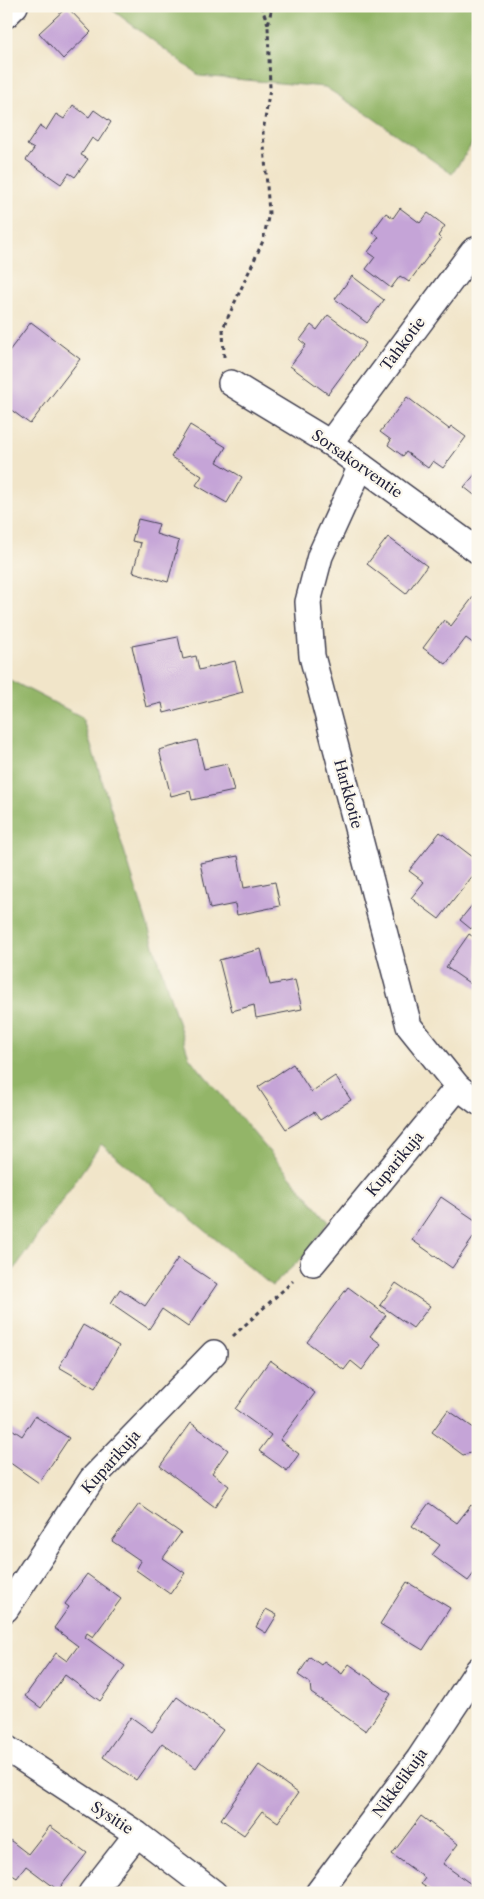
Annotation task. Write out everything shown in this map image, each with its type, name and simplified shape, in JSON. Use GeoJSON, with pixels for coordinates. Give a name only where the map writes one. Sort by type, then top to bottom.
{"type":"FeatureCollection","features":[{"type":"Feature","properties":{"kind":"street"},"geometry":{"type":"LineString","coordinates":[[6,15],[15,6]]}},
{"type":"Feature","properties":{"kind":"street","name":"Tahkotie"},"geometry":{"type":"LineString","coordinates":[[330,442],[473,251],[478,249]]}},
{"type":"Feature","properties":{"kind":"street","name":"Sorsakorventie"},"geometry":{"type":"LineString","coordinates":[[231,383],[330,442],[478,551]]}},
{"type":"Feature","properties":{"kind":"street","name":"Harkkotie"},"geometry":{"type":"LineString","coordinates":[[361,466],[320,556],[315,574],[308,602],[312,656],[409,1026],[468,1095]]}},
{"type":"Feature","properties":{"kind":"street","name":"Kuparikuja"},"geometry":{"type":"LineString","coordinates":[[313,1263],[468,1095]]}},
{"type":"Feature","properties":{"kind":"street","name":"Kuparikuja"},"geometry":{"type":"LineString","coordinates":[[6,1609],[92,1479],[214,1353]]}},
{"type":"Feature","properties":{"kind":"street","name":"Nikkelikuja"},"geometry":{"type":"LineString","coordinates":[[318,1893],[418,1759],[478,1670]]}},
{"type":"Feature","properties":{"kind":"street","name":"Sysitie"},"geometry":{"type":"LineString","coordinates":[[6,1748],[137,1834],[214,1893]]}},
{"type":"Feature","properties":{"kind":"street"},"geometry":{"type":"LineString","coordinates":[[91,1893],[137,1834]]}},
{"type":"Feature","properties":{"kind":"path"},"geometry":{"type":"LineString","coordinates":[[261,6],[268,26]]}},
{"type":"Feature","properties":{"kind":"path"},"geometry":{"type":"LineString","coordinates":[[231,383],[224,355],[222,328],[263,242],[269,213],[263,132],[270,88],[268,26],[272,6]]}},
{"type":"Feature","properties":{"kind":"path"},"geometry":{"type":"LineString","coordinates":[[214,1353],[313,1263]]}},
{"type":"Feature","properties":{"kind":"green space"},"geometry":{"type":"Polygon","coordinates":[[[107,6],[478,6],[478,135],[452,174],[373,118],[325,87],[200,76],[107,6]]]}},
{"type":"Feature","properties":{"kind":"green space"},"geometry":{"type":"Polygon","coordinates":[[[6,678],[82,717],[189,1057],[329,1222],[304,1256],[272,1286],[101,1144],[6,1281],[6,678]]]}},
{"type":"Feature","properties":{"kind":"building"},"geometry":{"type":"Polygon","coordinates":[[[67,7],[91,32],[63,59],[39,33],[67,7]]]}},
{"type":"Feature","properties":{"kind":"building"},"geometry":{"type":"Polygon","coordinates":[[[73,105],[89,117],[94,110],[111,122],[98,142],[92,138],[81,155],[88,159],[75,177],[69,173],[61,184],[26,160],[34,149],[27,145],[40,126],[46,130],[56,114],[64,119],[73,105]]]}},
{"type":"Feature","properties":{"kind":"building"},"geometry":{"type":"Polygon","coordinates":[[[400,208],[420,223],[428,213],[445,226],[438,236],[441,239],[409,282],[400,276],[391,288],[366,269],[375,257],[368,252],[379,237],[372,232],[386,213],[393,218],[400,208]]]}},
{"type":"Feature","properties":{"kind":"building"},"geometry":{"type":"Polygon","coordinates":[[[352,276],[384,300],[367,323],[335,299],[352,276]]]}},
{"type":"Feature","properties":{"kind":"building"},"geometry":{"type":"Polygon","coordinates":[[[328,315],[366,343],[328,394],[290,366],[306,345],[300,340],[311,325],[317,330],[328,315]]]}},
{"type":"Feature","properties":{"kind":"building"},"geometry":{"type":"Polygon","coordinates":[[[31,322],[80,359],[30,424],[6,406],[6,355],[31,322]]]}},
{"type":"Feature","properties":{"kind":"building"},"geometry":{"type":"Polygon","coordinates":[[[407,397],[449,429],[451,426],[466,437],[443,468],[433,461],[428,468],[406,452],[403,456],[388,445],[391,440],[380,432],[407,397]]]}},
{"type":"Feature","properties":{"kind":"building"},"geometry":{"type":"Polygon","coordinates":[[[190,425],[226,447],[217,462],[242,477],[227,503],[196,485],[202,476],[171,457],[190,425]]]}},
{"type":"Feature","properties":{"kind":"building"},"geometry":{"type":"Polygon","coordinates":[[[478,471],[478,498],[464,487],[478,471]]]}},
{"type":"Feature","properties":{"kind":"building"},"geometry":{"type":"Polygon","coordinates":[[[138,519],[159,524],[156,534],[179,541],[168,582],[133,572],[141,543],[132,541],[138,519]]]}},
{"type":"Feature","properties":{"kind":"building"},"geometry":{"type":"Polygon","coordinates":[[[388,537],[427,566],[406,594],[367,564],[388,537]]]}},
{"type":"Feature","properties":{"kind":"building"},"geometry":{"type":"Polygon","coordinates":[[[474,596],[478,599],[478,647],[466,638],[446,664],[423,648],[444,620],[451,626],[474,596]]]}},
{"type":"Feature","properties":{"kind":"building"},"geometry":{"type":"Polygon","coordinates":[[[178,637],[183,659],[196,656],[199,670],[235,661],[243,692],[164,713],[162,703],[146,707],[132,646],[178,637]]]}},
{"type":"Feature","properties":{"kind":"building"},"geometry":{"type":"Polygon","coordinates":[[[197,740],[204,769],[227,764],[234,791],[192,800],[190,791],[171,796],[159,750],[197,740]]]}},
{"type":"Feature","properties":{"kind":"building"},"geometry":{"type":"Polygon","coordinates":[[[440,832],[478,861],[478,869],[439,919],[411,898],[424,882],[409,871],[440,832]]]}},
{"type":"Feature","properties":{"kind":"building"},"geometry":{"type":"Polygon","coordinates":[[[238,856],[244,888],[275,882],[280,906],[237,915],[235,904],[210,909],[200,863],[238,856]]]}},
{"type":"Feature","properties":{"kind":"building"},"geometry":{"type":"Polygon","coordinates":[[[478,898],[478,920],[471,929],[460,920],[478,898]]]}},
{"type":"Feature","properties":{"kind":"building"},"geometry":{"type":"Polygon","coordinates":[[[469,934],[478,940],[478,989],[446,967],[469,934]]]}},
{"type":"Feature","properties":{"kind":"building"},"geometry":{"type":"Polygon","coordinates":[[[261,949],[270,985],[295,980],[302,1009],[256,1018],[254,1005],[232,1011],[219,960],[261,949]]]}},
{"type":"Feature","properties":{"kind":"building"},"geometry":{"type":"Polygon","coordinates":[[[293,1064],[311,1092],[335,1076],[351,1100],[320,1120],[314,1112],[286,1129],[258,1087],[293,1064]]]}},
{"type":"Feature","properties":{"kind":"building"},"geometry":{"type":"Polygon","coordinates":[[[441,1197],[478,1222],[478,1231],[452,1268],[412,1240],[441,1197]]]}},
{"type":"Feature","properties":{"kind":"building"},"geometry":{"type":"Polygon","coordinates":[[[178,1258],[217,1284],[188,1327],[162,1309],[149,1329],[111,1303],[120,1289],[145,1306],[178,1258]]]}},
{"type":"Feature","properties":{"kind":"building"},"geometry":{"type":"Polygon","coordinates":[[[396,1283],[430,1306],[413,1328],[380,1305],[396,1283]]]}},
{"type":"Feature","properties":{"kind":"building"},"geometry":{"type":"Polygon","coordinates":[[[348,1287],[386,1315],[370,1336],[381,1344],[362,1370],[351,1361],[344,1370],[307,1342],[348,1287]]]}},
{"type":"Feature","properties":{"kind":"building"},"geometry":{"type":"Polygon","coordinates":[[[83,1325],[119,1346],[95,1388],[59,1367],[83,1325]]]}},
{"type":"Feature","properties":{"kind":"building"},"geometry":{"type":"Polygon","coordinates":[[[270,1360],[315,1393],[280,1440],[299,1454],[287,1471],[259,1451],[271,1435],[235,1409],[270,1360]]]}},
{"type":"Feature","properties":{"kind":"building"},"geometry":{"type":"Polygon","coordinates":[[[448,1410],[478,1431],[478,1451],[463,1455],[432,1432],[448,1410]]]}},
{"type":"Feature","properties":{"kind":"building"},"geometry":{"type":"Polygon","coordinates":[[[35,1416],[69,1438],[39,1483],[6,1460],[6,1425],[22,1436],[35,1416]]]}},
{"type":"Feature","properties":{"kind":"building"},"geometry":{"type":"Polygon","coordinates":[[[191,1423],[228,1450],[212,1473],[229,1486],[215,1507],[160,1466],[191,1423]]]}},
{"type":"Feature","properties":{"kind":"building"},"geometry":{"type":"Polygon","coordinates":[[[429,1503],[457,1523],[471,1505],[478,1510],[478,1568],[468,1581],[432,1555],[440,1545],[412,1526],[429,1503]]]}},
{"type":"Feature","properties":{"kind":"building"},"geometry":{"type":"Polygon","coordinates":[[[139,1504],[181,1533],[163,1558],[185,1573],[170,1594],[136,1570],[141,1561],[112,1541],[139,1504]]]}},
{"type":"Feature","properties":{"kind":"building"},"geometry":{"type":"Polygon","coordinates":[[[87,1574],[121,1599],[93,1637],[87,1633],[85,1637],[125,1666],[100,1701],[65,1675],[41,1708],[25,1696],[56,1653],[67,1661],[78,1646],[54,1628],[69,1607],[65,1604],[87,1574]]]}},
{"type":"Feature","properties":{"kind":"building"},"geometry":{"type":"Polygon","coordinates":[[[407,1582],[450,1608],[423,1650],[380,1624],[407,1582]]]}},
{"type":"Feature","properties":{"kind":"building"},"geometry":{"type":"Polygon","coordinates":[[[266,1609],[277,1615],[266,1633],[256,1627],[266,1609]]]}},
{"type":"Feature","properties":{"kind":"building"},"geometry":{"type":"Polygon","coordinates":[[[310,1657],[321,1665],[324,1661],[342,1674],[349,1664],[391,1694],[366,1731],[311,1693],[310,1683],[298,1675],[310,1657]]]}},
{"type":"Feature","properties":{"kind":"building"},"geometry":{"type":"Polygon","coordinates":[[[177,1697],[223,1730],[196,1768],[162,1743],[136,1780],[103,1757],[131,1717],[152,1732],[177,1697]]]}},
{"type":"Feature","properties":{"kind":"building"},"geometry":{"type":"Polygon","coordinates":[[[259,1765],[298,1793],[278,1822],[262,1811],[244,1835],[221,1819],[259,1765]]]}},
{"type":"Feature","properties":{"kind":"building"},"geometry":{"type":"Polygon","coordinates":[[[421,1816],[458,1844],[443,1864],[471,1884],[465,1893],[434,1893],[421,1884],[425,1878],[392,1854],[421,1816]]]}},
{"type":"Feature","properties":{"kind":"building"},"geometry":{"type":"Polygon","coordinates":[[[50,1826],[87,1853],[58,1890],[26,1866],[17,1878],[6,1871],[6,1837],[28,1854],[50,1826]]]}}]}
